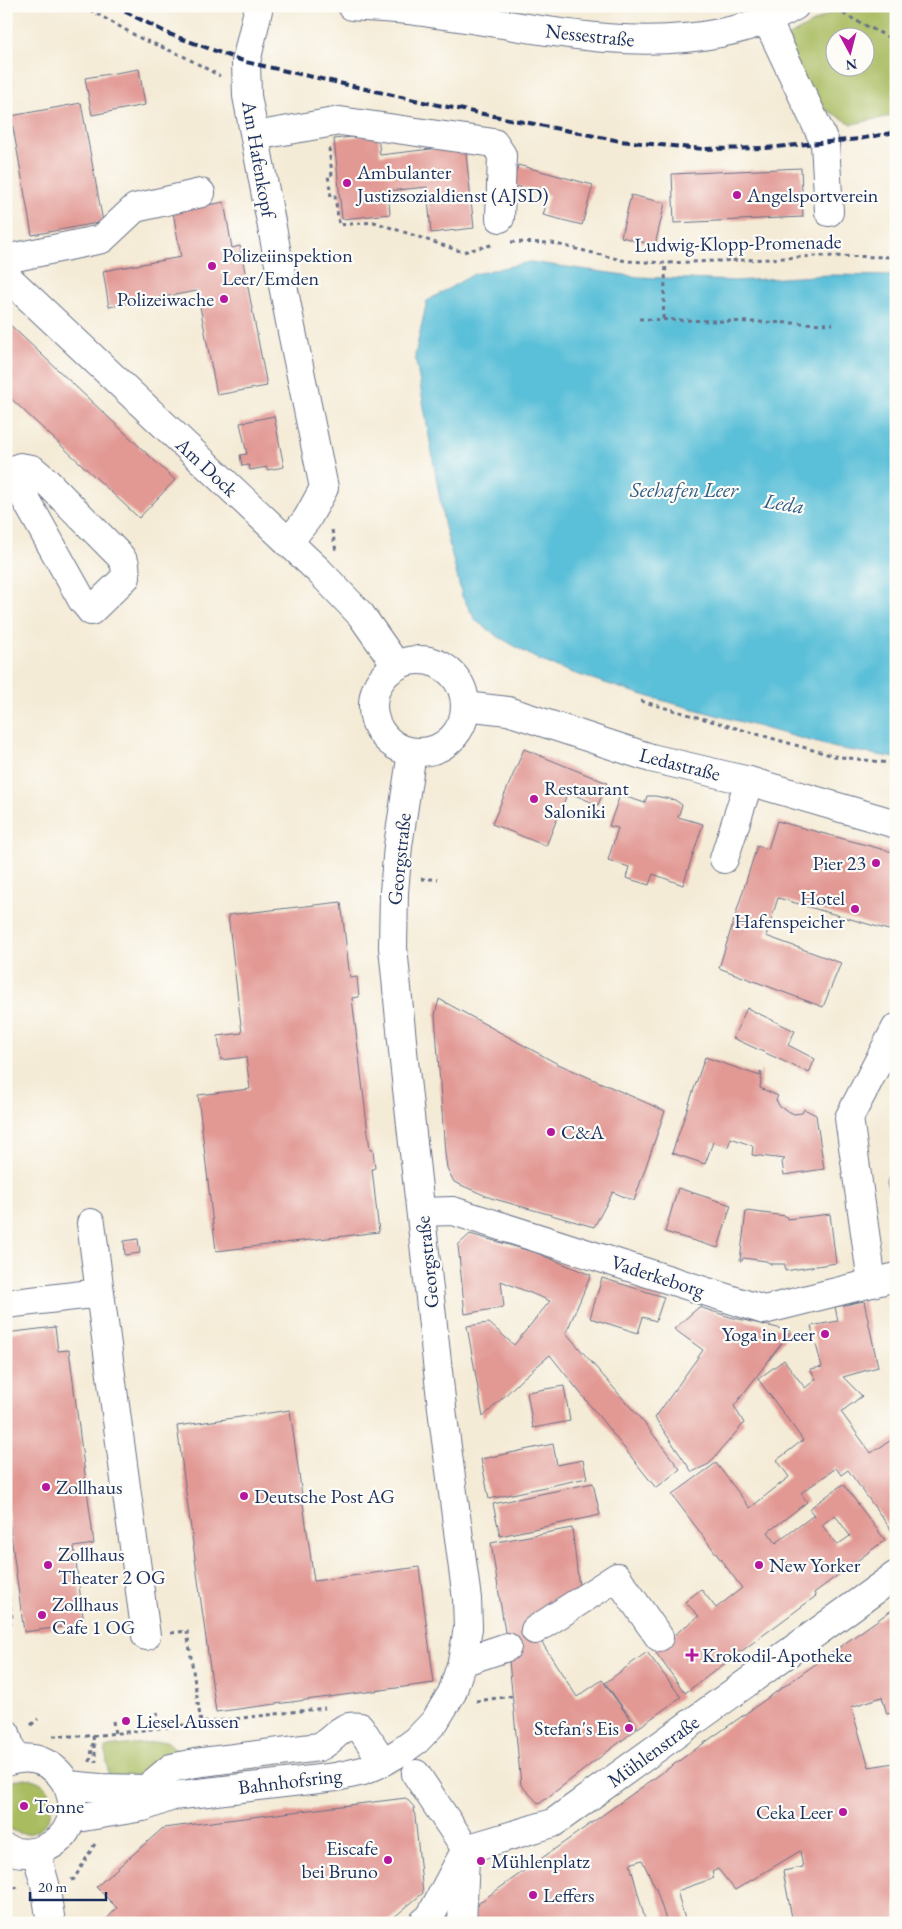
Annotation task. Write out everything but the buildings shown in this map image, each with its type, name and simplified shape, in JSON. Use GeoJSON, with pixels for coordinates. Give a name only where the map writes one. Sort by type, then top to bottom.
{"type":"FeatureCollection","features":[{"type":"Feature","properties":{"kind":"main road","name":"Am Hafenkopf"},"geometry":{"type":"LineString","coordinates":[[259,6],[246,62],[247,96],[324,488]]}},
{"type":"Feature","properties":{"kind":"main road","name":"Nessestraße"},"geometry":{"type":"LineString","coordinates":[[352,6],[416,11],[448,11],[615,39],[660,41],[737,30],[767,20],[795,6]]}},
{"type":"Feature","properties":{"kind":"main road"},"geometry":{"type":"LineString","coordinates":[[767,20],[825,144],[829,212]]}},
{"type":"Feature","properties":{"kind":"main road"},"geometry":{"type":"LineString","coordinates":[[254,136],[340,121],[494,143],[502,155],[502,235]]}},
{"type":"Feature","properties":{"kind":"main road"},"geometry":{"type":"LineString","coordinates":[[6,259],[102,240],[135,208],[201,193]]}},
{"type":"Feature","properties":{"kind":"main road","name":"Am Dock"},"geometry":{"type":"LineString","coordinates":[[6,276],[344,596],[361,615],[397,666]]}},
{"type":"Feature","properties":{"kind":"main road"},"geometry":{"type":"LineString","coordinates":[[20,467],[32,468],[120,556],[125,564],[126,577],[91,611],[82,600],[16,482],[13,472],[20,467]]}},
{"type":"Feature","properties":{"kind":"main road"},"geometry":{"type":"LineString","coordinates":[[288,543],[307,519],[324,488]]}},
{"type":"Feature","properties":{"kind":"main road"},"geometry":{"type":"LineString","coordinates":[[420,660],[434,663],[448,671],[458,683],[465,706],[462,722],[455,736],[436,749],[412,752],[395,746],[382,734],[374,718],[373,701],[378,684],[390,670],[397,666],[420,660]]}},
{"type":"Feature","properties":{"kind":"main road","name":"Ledastraße"},"geometry":{"type":"LineString","coordinates":[[465,706],[508,711],[651,758],[749,781],[896,824]]}},
{"type":"Feature","properties":{"kind":"main road","name":"Georgstraße"},"geometry":{"type":"LineString","coordinates":[[393,1757],[417,1740],[434,1720],[452,1693],[462,1662],[468,1628],[467,1599],[443,1417],[404,1060],[394,947],[394,892],[398,846],[412,752]]}},
{"type":"Feature","properties":{"kind":"main road"},"geometry":{"type":"LineString","coordinates":[[724,859],[749,781]]}},
{"type":"Feature","properties":{"kind":"main road"},"geometry":{"type":"LineString","coordinates":[[884,1280],[849,1118],[896,1028]]}},
{"type":"Feature","properties":{"kind":"main road","name":"Vaderkeborg"},"geometry":{"type":"LineString","coordinates":[[422,1212],[453,1212],[764,1310],[884,1280]]}},
{"type":"Feature","properties":{"kind":"main road"},"geometry":{"type":"LineString","coordinates":[[91,1222],[146,1636]]}},
{"type":"Feature","properties":{"kind":"main road"},"geometry":{"type":"LineString","coordinates":[[6,1304],[100,1293]]}},
{"type":"Feature","properties":{"kind":"main road","name":"Mühlenstraße"},"geometry":{"type":"LineString","coordinates":[[466,1849],[553,1823],[896,1575]]}},
{"type":"Feature","properties":{"kind":"main road"},"geometry":{"type":"LineString","coordinates":[[535,1630],[617,1577],[659,1638]]}},
{"type":"Feature","properties":{"kind":"main road"},"geometry":{"type":"LineString","coordinates":[[462,1662],[507,1647]]}},
{"type":"Feature","properties":{"kind":"main road"},"geometry":{"type":"LineString","coordinates":[[146,1789],[171,1768],[195,1763],[319,1747],[328,1743],[344,1727],[352,1725],[360,1727],[393,1757]]}},
{"type":"Feature","properties":{"kind":"main road"},"geometry":{"type":"LineString","coordinates":[[6,1733],[10,1761],[33,1759],[42,1761],[58,1771],[78,1777],[71,1819],[55,1843],[36,1852],[24,1853],[6,1849]]}},
{"type":"Feature","properties":{"kind":"main road","name":"Bahnhofsring"},"geometry":{"type":"LineString","coordinates":[[71,1819],[143,1807],[173,1796],[363,1771],[393,1757]]}},
{"type":"Feature","properties":{"kind":"main road"},"geometry":{"type":"LineString","coordinates":[[416,1774],[466,1849],[462,1923]]}},
{"type":"Feature","properties":{"kind":"main road","name":"Bahnhofsring"},"geometry":{"type":"LineString","coordinates":[[78,1777],[100,1788],[146,1789],[173,1796]]}},
{"type":"Feature","properties":{"kind":"main road"},"geometry":{"type":"LineString","coordinates":[[423,1923],[430,1917],[466,1849]]}},
{"type":"Feature","properties":{"kind":"main road"},"geometry":{"type":"LineString","coordinates":[[36,1852],[52,1923]]}},
{"type":"Feature","properties":{"kind":"path"},"geometry":{"type":"LineString","coordinates":[[83,6],[140,38],[183,56],[216,73],[247,96]]}},
{"type":"Feature","properties":{"kind":"path"},"geometry":{"type":"LineString","coordinates":[[829,7],[852,8],[869,6]]}},
{"type":"Feature","properties":{"kind":"path"},"geometry":{"type":"LineString","coordinates":[[829,7],[896,40]]}},
{"type":"Feature","properties":{"kind":"path","name":"Ludwig-Klopp-Promenade"},"geometry":{"type":"LineString","coordinates":[[327,123],[332,174],[328,175],[331,196],[335,196],[339,225],[374,222],[463,252],[502,235],[552,243],[626,261],[666,263],[816,256],[896,257]]}},
{"type":"Feature","properties":{"kind":"path"},"geometry":{"type":"LineString","coordinates":[[663,319],[666,263]]}},
{"type":"Feature","properties":{"kind":"path"},"geometry":{"type":"LineString","coordinates":[[639,318],[833,324]]}},
{"type":"Feature","properties":{"kind":"path"},"geometry":{"type":"LineString","coordinates":[[324,488],[344,596]]}},
{"type":"Feature","properties":{"kind":"path"},"geometry":{"type":"LineString","coordinates":[[641,701],[834,756],[896,764]]}},
{"type":"Feature","properties":{"kind":"path"},"geometry":{"type":"LineString","coordinates":[[6,1574],[12,1618],[9,1629]]}},
{"type":"Feature","properties":{"kind":"path"},"geometry":{"type":"LineString","coordinates":[[146,1636],[187,1631],[201,1723]]}},
{"type":"Feature","properties":{"kind":"path"},"geometry":{"type":"LineString","coordinates":[[48,1736],[115,1734],[327,1708]]}},
{"type":"Feature","properties":{"kind":"path"},"geometry":{"type":"LineString","coordinates":[[157,1712],[160,1727]]}},
{"type":"Feature","properties":{"kind":"path"},"geometry":{"type":"LineString","coordinates":[[113,1721],[115,1734]]}},
{"type":"Feature","properties":{"kind":"path"},"geometry":{"type":"LineString","coordinates":[[78,1777],[93,1736]]}},
{"type":"Feature","properties":{"kind":"path"},"geometry":{"type":"LineString","coordinates":[[44,1884],[74,1880],[100,1835]]}},
{"type":"Feature","properties":{"kind":"green space"},"geometry":{"type":"Polygon","coordinates":[[[843,6],[896,6],[896,115],[852,124],[814,103],[784,39],[843,6]]]}},
{"type":"Feature","properties":{"kind":"green space"},"geometry":{"type":"Polygon","coordinates":[[[167,1741],[180,1753],[159,1763],[141,1775],[109,1779],[105,1747],[167,1741]]]}},
{"type":"Feature","properties":{"kind":"green space"},"geometry":{"type":"Polygon","coordinates":[[[25,1778],[41,1783],[49,1792],[52,1804],[50,1816],[43,1826],[33,1833],[20,1833],[6,1826],[6,1785],[14,1780],[25,1778]]]}},
{"type":"Feature","properties":{"kind":"water","name":"Seehafen Leer"},"geometry":{"type":"Polygon","coordinates":[[[530,262],[639,277],[735,281],[829,275],[896,276],[896,758],[836,748],[643,695],[573,673],[539,660],[476,621],[462,596],[444,523],[415,355],[427,301],[474,274],[530,262]]]}},
{"type":"Feature","properties":{"kind":"railway"},"geometry":{"type":"LineString","coordinates":[[114,6],[169,34],[246,62],[428,103],[620,141],[703,149],[766,148],[859,139],[896,132]]}},
{"type":"Feature","properties":{"kind":"place","name":"Ambulanter Justizsozialdienst (AJSD)"},"geometry":{"type":"Point","coordinates":[347,183]}},
{"type":"Feature","properties":{"kind":"place","name":"Angelsportverein"},"geometry":{"type":"Point","coordinates":[737,195]}},
{"type":"Feature","properties":{"kind":"place","name":"Polizeiinspektion Leer/Emden"},"geometry":{"type":"Point","coordinates":[212,266]}},
{"type":"Feature","properties":{"kind":"place","name":"Polizeiwache"},"geometry":{"type":"Point","coordinates":[224,299]}},
{"type":"Feature","properties":{"kind":"place","name":"Restaurant Saloniki"},"geometry":{"type":"Point","coordinates":[534,799]}},
{"type":"Feature","properties":{"kind":"place","name":"Pier 23"},"geometry":{"type":"Point","coordinates":[876,863]}},
{"type":"Feature","properties":{"kind":"place","name":"Hotel Hafenspeicher"},"geometry":{"type":"Point","coordinates":[855,909]}},
{"type":"Feature","properties":{"kind":"place","name":"C&A"},"geometry":{"type":"Point","coordinates":[551,1132]}},
{"type":"Feature","properties":{"kind":"place","name":"Yoga in Leer"},"geometry":{"type":"Point","coordinates":[825,1334]}},
{"type":"Feature","properties":{"kind":"place","name":"Zollhaus"},"geometry":{"type":"Point","coordinates":[46,1487]}},
{"type":"Feature","properties":{"kind":"place","name":"Deutsche Post AG"},"geometry":{"type":"Point","coordinates":[244,1496]}},
{"type":"Feature","properties":{"kind":"place","name":"Zollhaus Theater 2 OG"},"geometry":{"type":"Point","coordinates":[48,1565]}},
{"type":"Feature","properties":{"kind":"place","name":"New Yorker"},"geometry":{"type":"Point","coordinates":[759,1565]}},
{"type":"Feature","properties":{"kind":"place","name":"Zollhaus Cafe 1 OG"},"geometry":{"type":"Point","coordinates":[42,1615]}},
{"type":"Feature","properties":{"kind":"place","name":"Krokodil-Apotheke"},"geometry":{"type":"Point","coordinates":[692,1655]}},
{"type":"Feature","properties":{"kind":"place","name":"Liesel Aussen"},"geometry":{"type":"Point","coordinates":[126,1721]}},
{"type":"Feature","properties":{"kind":"place","name":"Stefan's Eis"},"geometry":{"type":"Point","coordinates":[629,1728]}},
{"type":"Feature","properties":{"kind":"place","name":"Tonne"},"geometry":{"type":"Point","coordinates":[24,1806]}},
{"type":"Feature","properties":{"kind":"place","name":"Ceka Leer"},"geometry":{"type":"Point","coordinates":[843,1812]}},
{"type":"Feature","properties":{"kind":"place","name":"Eiscafe bei Bruno"},"geometry":{"type":"Point","coordinates":[388,1860]}},
{"type":"Feature","properties":{"kind":"place","name":"Mühlenplatz"},"geometry":{"type":"Point","coordinates":[481,1861]}},
{"type":"Feature","properties":{"kind":"place","name":"Leffers"},"geometry":{"type":"Point","coordinates":[533,1895]}},
{"type":"Feature","properties":{"kind":"water label","name":"Leda"},"geometry":{"type":"Point","coordinates":[784,503]}}]}
